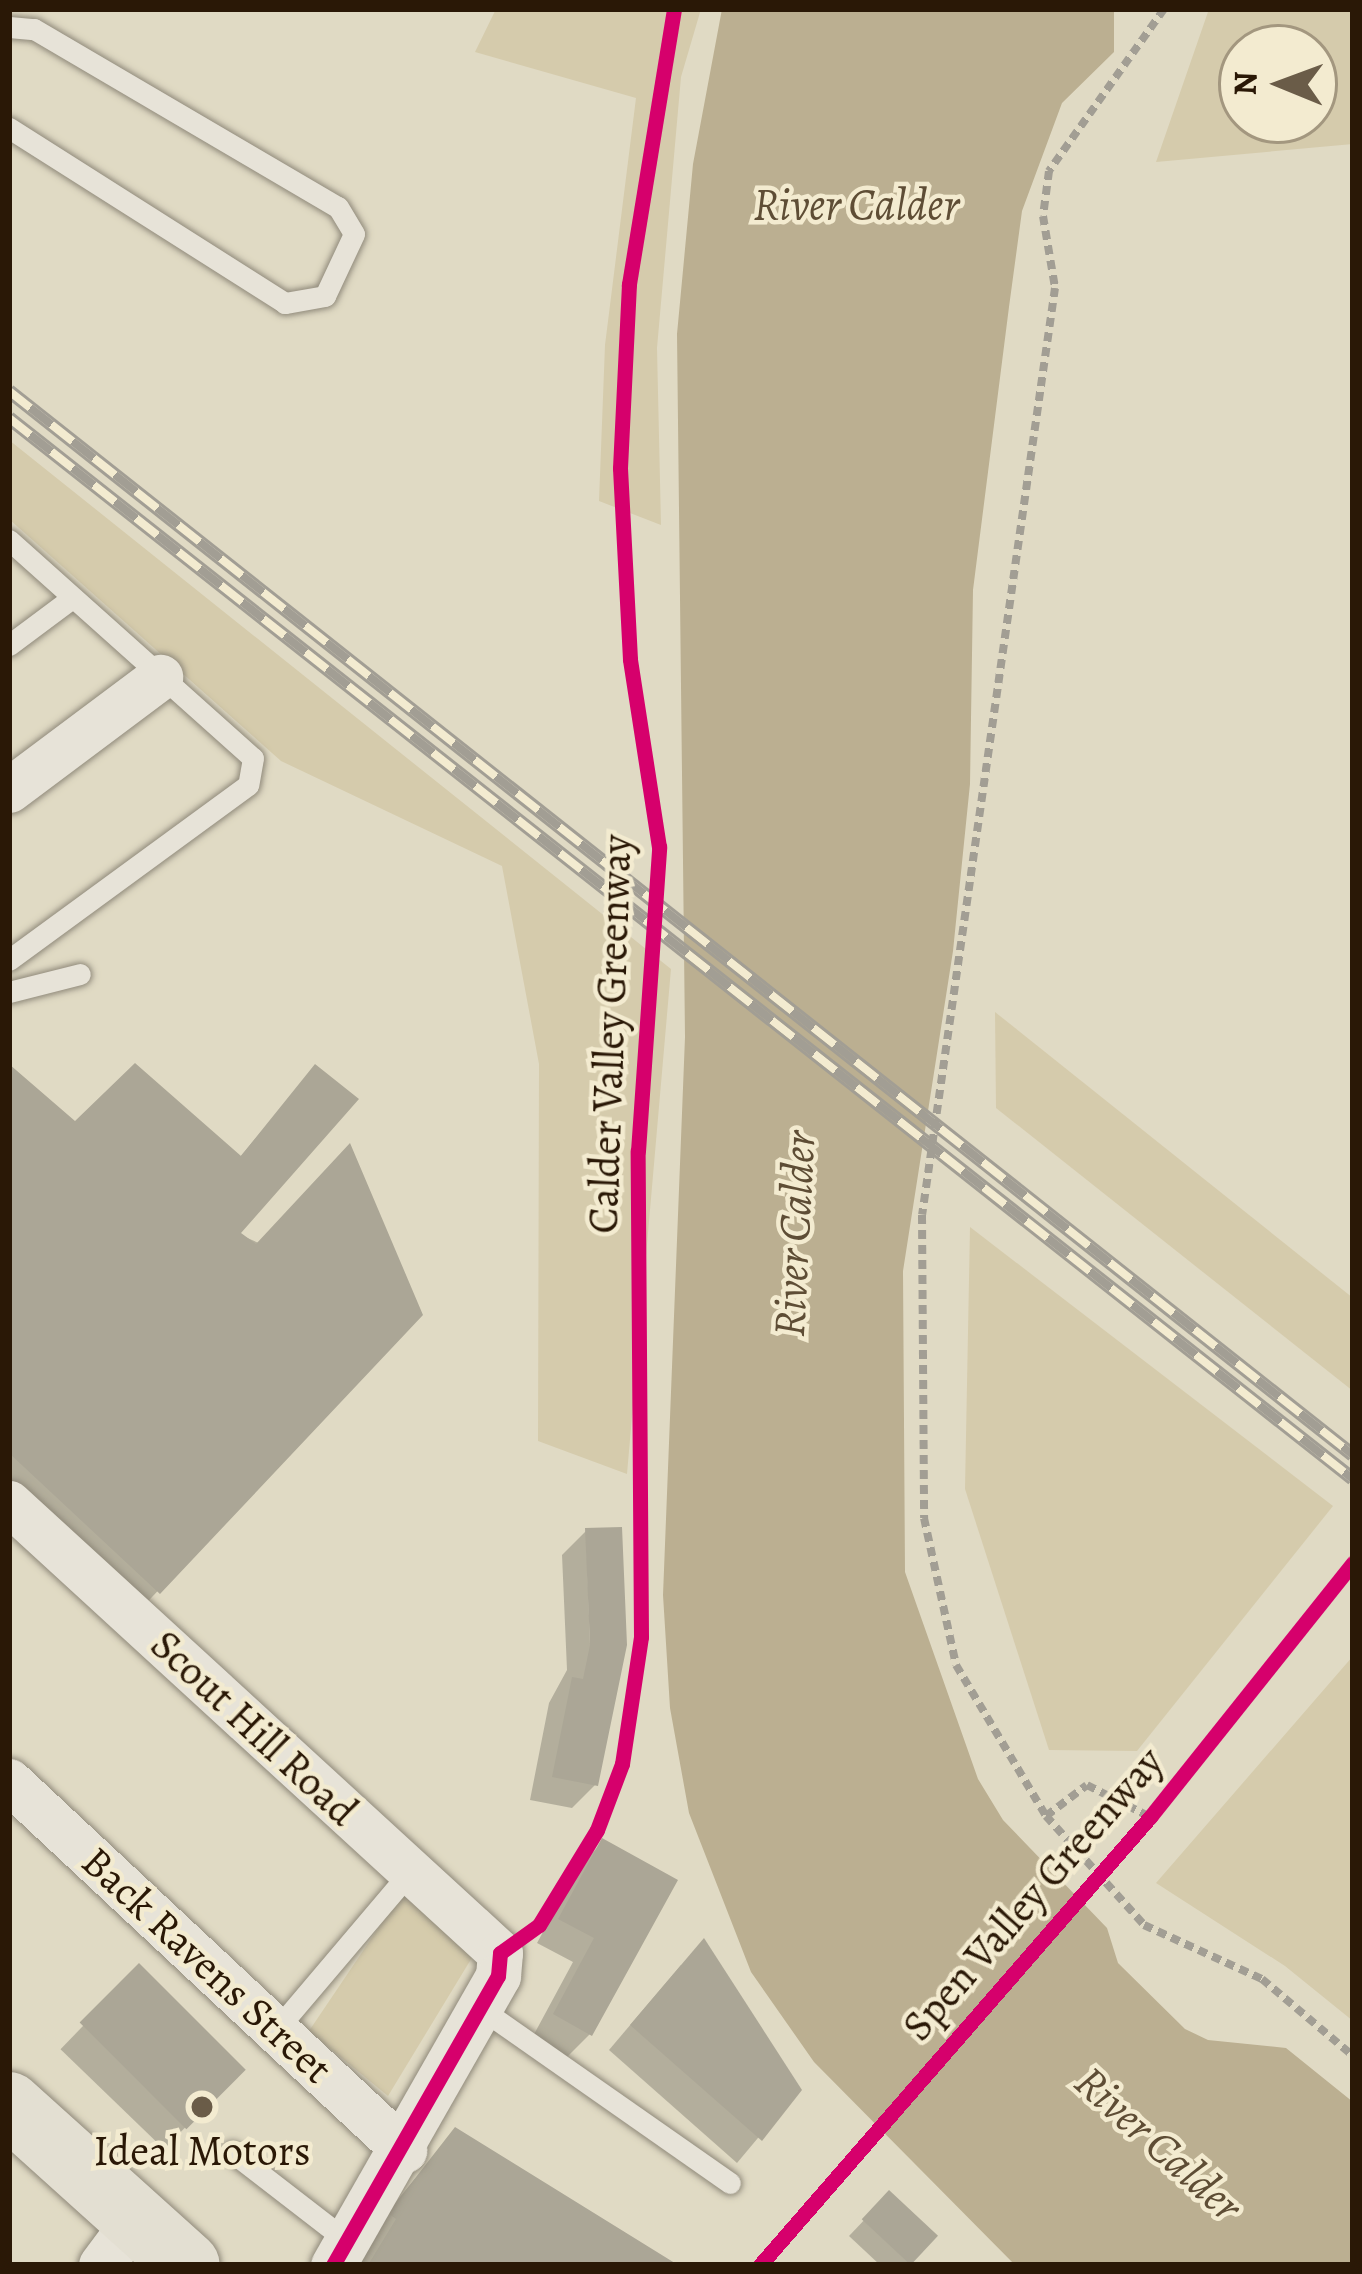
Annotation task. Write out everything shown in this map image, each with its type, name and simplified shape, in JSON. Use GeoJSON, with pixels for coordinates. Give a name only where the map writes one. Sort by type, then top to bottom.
{"type":"FeatureCollection","features":[{"type":"Feature","properties":{"kind":"highway"},"geometry":{"type":"LineString","coordinates":[[9,2105],[119,2241],[187,2265]]}},
{"type":"Feature","properties":{"kind":"street"},"geometry":{"type":"LineString","coordinates":[[9,790],[160,677]]}},
{"type":"Feature","properties":{"kind":"street","name":"Scout Hill Road"},"geometry":{"type":"LineString","coordinates":[[9,1503],[500,1953],[498,1976],[480,2008]]}},
{"type":"Feature","properties":{"kind":"street","name":"Back Ravens Street"},"geometry":{"type":"LineString","coordinates":[[9,1781],[404,2150]]}},
{"type":"Feature","properties":{"kind":"street"},"geometry":{"type":"LineString","coordinates":[[340,2253],[404,2150],[480,2008]]}},
{"type":"Feature","properties":{"kind":"lane"},"geometry":{"type":"LineString","coordinates":[[9,27],[34,29],[338,207],[354,234],[325,296],[285,303],[9,128]]}},
{"type":"Feature","properties":{"kind":"lane"},"geometry":{"type":"LineString","coordinates":[[9,540],[253,758],[248,785],[9,960]]}},
{"type":"Feature","properties":{"kind":"lane"},"geometry":{"type":"LineString","coordinates":[[9,645],[72,598]]}},
{"type":"Feature","properties":{"kind":"lane"},"geometry":{"type":"LineString","coordinates":[[9,992],[80,974]]}},
{"type":"Feature","properties":{"kind":"lane"},"geometry":{"type":"LineString","coordinates":[[276,2030],[410,1872]]}},
{"type":"Feature","properties":{"kind":"lane"},"geometry":{"type":"LineString","coordinates":[[480,2008],[730,2183]]}},
{"type":"Feature","properties":{"kind":"lane"},"geometry":{"type":"LineString","coordinates":[[232,2152],[340,2253]]}},
{"type":"Feature","properties":{"kind":"path"},"geometry":{"type":"LineString","coordinates":[[1164,9],[1049,171],[1043,216],[1055,288],[922,1215],[924,1518],[956,1665],[1046,1816],[1144,1924],[1262,1979],[1353,2056]]}},
{"type":"Feature","properties":{"kind":"path"},"geometry":{"type":"LineString","coordinates":[[1046,1816],[1087,1785],[1144,1823]]}},
{"type":"Feature","properties":{"kind":"shaded area"},"geometry":{"type":"Polygon","coordinates":[[[496,9],[701,9],[681,77],[657,348],[661,525],[599,501],[605,345],[636,98],[475,52],[496,9]]]}},
{"type":"Feature","properties":{"kind":"shaded area"},"geometry":{"type":"Polygon","coordinates":[[[1209,9],[1353,9],[1353,144],[1156,162],[1209,9]]]}},
{"type":"Feature","properties":{"kind":"shaded area"},"geometry":{"type":"Polygon","coordinates":[[[9,440],[671,969],[627,1474],[538,1441],[539,1064],[502,866],[281,761],[9,519],[9,440]]]}},
{"type":"Feature","properties":{"kind":"shaded area"},"geometry":{"type":"Polygon","coordinates":[[[995,1012],[1353,1298],[1353,1391],[996,1108],[995,1012]]]}},
{"type":"Feature","properties":{"kind":"shaded area"},"geometry":{"type":"Polygon","coordinates":[[[970,1227],[1333,1506],[1137,1751],[1049,1750],[965,1489],[970,1227]]]}},
{"type":"Feature","properties":{"kind":"shaded area"},"geometry":{"type":"Polygon","coordinates":[[[1353,1656],[1353,2021],[1285,1966],[1156,1883],[1353,1656]]]}},
{"type":"Feature","properties":{"kind":"shaded area"},"geometry":{"type":"Polygon","coordinates":[[[402,1893],[476,1951],[388,2096],[309,2031],[402,1893]]]}},
{"type":"Feature","properties":{"kind":"water","name":"River Calder"},"geometry":{"type":"Polygon","coordinates":[[[722,9],[1114,9],[1114,52],[1062,103],[1022,211],[1009,307],[973,590],[970,784],[953,951],[903,1271],[905,1572],[978,1779],[1003,1820],[1107,1928],[1118,1963],[1185,2029],[1208,2040],[1286,2048],[1353,2102],[1353,2265],[1015,2265],[814,2062],[751,1972],[689,1813],[670,1708],[663,1595],[685,1037],[677,334],[693,164],[722,9]]]}},
{"type":"Feature","properties":{"kind":"building"},"geometry":{"type":"Polygon","coordinates":[[[135,1063],[241,1156],[315,1064],[359,1099],[241,1233],[256,1244],[350,1143],[423,1315],[160,1594],[9,1453],[9,1064],[75,1121],[135,1063]]]}},
{"type":"Feature","properties":{"kind":"building"},"geometry":{"type":"Polygon","coordinates":[[[622,1527],[627,1645],[598,1786],[552,1777],[572,1677],[583,1679],[590,1645],[585,1528],[622,1527]]]}},
{"type":"Feature","properties":{"kind":"building"},"geometry":{"type":"Polygon","coordinates":[[[602,1838],[678,1880],[592,2036],[553,2014],[594,1938],[558,1919],[602,1838]]]}},
{"type":"Feature","properties":{"kind":"building"},"geometry":{"type":"Polygon","coordinates":[[[704,1938],[802,2090],[762,2141],[630,2025],[704,1938]]]}},
{"type":"Feature","properties":{"kind":"building"},"geometry":{"type":"Polygon","coordinates":[[[139,1963],[246,2070],[186,2129],[80,2022],[139,1963]]]}},
{"type":"Feature","properties":{"kind":"building"},"geometry":{"type":"Polygon","coordinates":[[[455,2127],[678,2265],[368,2265],[396,2219],[388,2213],[455,2127]]]}},
{"type":"Feature","properties":{"kind":"building"},"geometry":{"type":"Polygon","coordinates":[[[889,2190],[938,2236],[911,2265],[862,2219],[889,2190]]]}},
{"type":"Feature","properties":{"kind":"railway"},"geometry":{"type":"LineString","coordinates":[[9,391],[1353,1455]]}},
{"type":"Feature","properties":{"kind":"railway"},"geometry":{"type":"LineString","coordinates":[[9,418],[1353,1479]]}},
{"type":"Feature","properties":{"kind":"cycle path","name":"Calder Valley Greenway"},"geometry":{"type":"LineString","coordinates":[[333,2265],[498,1976],[500,1953],[539,1925],[597,1830],[622,1764],[641,1637],[638,1151],[659,847],[630,659],[620,468],[629,284],[674,9]]}},
{"type":"Feature","properties":{"kind":"cycle path","name":"Spen Valley Greenway"},"geometry":{"type":"LineString","coordinates":[[760,2265],[1150,1817],[1353,1563]]}},
{"type":"Feature","properties":{"kind":"place","name":"Ideal Motors"},"geometry":{"type":"Point","coordinates":[202,2107]}}]}
